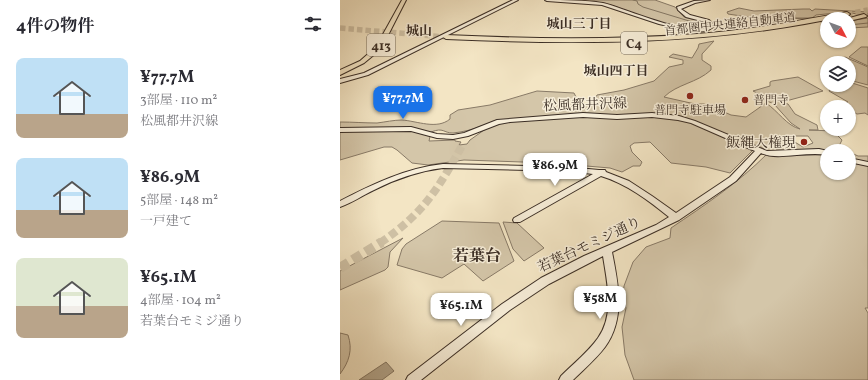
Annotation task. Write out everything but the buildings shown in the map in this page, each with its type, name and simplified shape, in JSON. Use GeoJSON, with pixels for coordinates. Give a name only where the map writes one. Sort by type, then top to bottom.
{"type":"FeatureCollection","features":[{"type":"Feature","properties":{"kind":"highway","name":"413"},"geometry":{"type":"LineString","coordinates":[[340,73],[362,62],[379,48],[404,0]]}},
{"type":"Feature","properties":{"kind":"highway","name":"首都圏中央連絡自動車道"},"geometry":{"type":"LineString","coordinates":[[856,16],[864,16]]}},
{"type":"Feature","properties":{"kind":"highway","name":"首都圏中央連絡自動車道"},"geometry":{"type":"LineString","coordinates":[[811,21],[823,22],[736,36],[646,42],[536,44],[445,38],[524,41],[619,40],[694,36],[762,29],[811,21]]}},
{"type":"Feature","properties":{"kind":"street"},"geometry":{"type":"LineString","coordinates":[[340,81],[366,74],[516,0]]}},
{"type":"Feature","properties":{"kind":"street"},"geometry":{"type":"LineString","coordinates":[[547,0],[599,4],[666,25],[700,30],[711,28],[713,26],[708,21],[688,16],[679,8],[680,6],[690,3],[708,0]]}},
{"type":"Feature","properties":{"kind":"street","name":"松風都井沢線"},"geometry":{"type":"LineString","coordinates":[[340,130],[410,129],[442,137],[466,135],[497,122],[510,120],[538,120],[583,115],[617,117],[652,115],[679,118],[693,122],[760,150],[779,154],[812,150],[820,151]]}},
{"type":"Feature","properties":{"kind":"street"},"geometry":{"type":"LineString","coordinates":[[463,144],[466,135]]}},
{"type":"Feature","properties":{"kind":"street","name":"若葉台モミジ通り"},"geometry":{"type":"LineString","coordinates":[[412,380],[524,294],[567,268],[654,230],[676,218],[733,179],[760,150]]}},
{"type":"Feature","properties":{"kind":"street"},"geometry":{"type":"LineString","coordinates":[[856,161],[868,164]]}},
{"type":"Feature","properties":{"kind":"street"},"geometry":{"type":"LineString","coordinates":[[340,204],[401,174],[435,167],[586,169],[618,177],[630,183],[676,218]]}},
{"type":"Feature","properties":{"kind":"street"},"geometry":{"type":"LineString","coordinates":[[517,220],[602,172]]}},
{"type":"Feature","properties":{"kind":"street"},"geometry":{"type":"LineString","coordinates":[[565,380],[596,348],[611,325],[614,307],[607,251]]}},
{"type":"Feature","properties":{"kind":"shaded area"},"geometry":{"type":"Polygon","coordinates":[[[581,0],[655,0],[675,7],[684,17],[704,22],[709,26],[687,28],[673,26],[611,5],[581,0]]]}},
{"type":"Feature","properties":{"kind":"shaded area"},"geometry":{"type":"Polygon","coordinates":[[[739,8],[754,11],[810,9],[812,11],[815,9],[868,12],[868,16],[856,14],[856,12],[820,12],[820,15],[812,18],[775,18],[774,21],[728,14],[727,12],[739,8]]]}},
{"type":"Feature","properties":{"kind":"shaded area"},"geometry":{"type":"Polygon","coordinates":[[[868,18],[868,27],[856,28],[856,20],[868,18]]]}},
{"type":"Feature","properties":{"kind":"shaded area"},"geometry":{"type":"Polygon","coordinates":[[[714,41],[702,54],[702,60],[711,66],[711,70],[700,78],[675,89],[664,97],[695,104],[704,104],[731,115],[746,117],[766,103],[787,122],[800,129],[791,123],[774,104],[755,96],[759,94],[753,91],[770,86],[770,82],[772,81],[798,77],[820,89],[820,92],[780,102],[788,104],[795,114],[817,125],[818,130],[809,130],[820,130],[820,136],[838,136],[842,140],[840,144],[820,144],[820,180],[856,180],[856,155],[868,156],[868,308],[865,308],[868,313],[868,380],[634,380],[625,355],[622,327],[626,308],[623,298],[624,286],[633,262],[646,247],[670,238],[671,228],[745,175],[767,154],[765,149],[750,143],[745,147],[752,151],[730,173],[706,167],[671,163],[650,142],[634,143],[630,146],[632,152],[642,162],[640,166],[633,166],[622,172],[610,168],[551,163],[464,160],[428,165],[412,163],[392,147],[384,147],[340,160],[340,122],[377,123],[402,120],[427,124],[439,124],[450,119],[450,115],[458,110],[490,105],[537,91],[574,93],[580,105],[586,104],[590,103],[596,98],[597,95],[624,90],[654,81],[669,67],[683,64],[683,60],[669,57],[673,54],[692,58],[699,44],[714,41]],[[481,126],[467,131],[453,133],[441,130],[435,131],[431,132],[429,141],[455,140],[461,142],[459,145],[467,144],[470,140],[487,128],[481,126]],[[792,136],[793,141],[803,147],[813,143],[808,136],[792,136]]]}},
{"type":"Feature","properties":{"kind":"shaded area"},"geometry":{"type":"Polygon","coordinates":[[[861,47],[868,47],[868,66],[856,60],[856,56],[850,56],[861,47]]]}},
{"type":"Feature","properties":{"kind":"shaded area"},"geometry":{"type":"Polygon","coordinates":[[[856,62],[868,67],[868,85],[856,82],[856,62]]]}},
{"type":"Feature","properties":{"kind":"shaded area"},"geometry":{"type":"Polygon","coordinates":[[[856,84],[868,88],[868,115],[865,113],[856,114],[856,100],[845,100],[831,92],[856,92],[856,84]]]}},
{"type":"Feature","properties":{"kind":"shaded area"},"geometry":{"type":"Polygon","coordinates":[[[442,221],[499,223],[514,261],[483,281],[464,264],[442,278],[397,265],[402,249],[406,244],[442,221]]]}},
{"type":"Feature","properties":{"kind":"shaded area"},"geometry":{"type":"Polygon","coordinates":[[[503,222],[517,223],[544,248],[524,261],[513,249],[503,222]]]}},
{"type":"Feature","properties":{"kind":"shaded area"},"geometry":{"type":"Polygon","coordinates":[[[403,238],[390,252],[388,267],[385,270],[340,290],[340,271],[403,238]]]}},
{"type":"Feature","properties":{"kind":"shaded area"},"geometry":{"type":"Polygon","coordinates":[[[340,333],[348,335],[350,351],[346,365],[340,374],[340,333]]]}},
{"type":"Feature","properties":{"kind":"shaded area"},"geometry":{"type":"Polygon","coordinates":[[[386,362],[394,371],[382,380],[359,380],[386,362]]]}},
{"type":"Feature","properties":{"kind":"waterway"},"geometry":{"type":"LineString","coordinates":[[633,0],[637,1],[638,4],[643,7],[699,24]]}},
{"type":"Feature","properties":{"kind":"waterway"},"geometry":{"type":"LineString","coordinates":[[774,26],[776,22],[783,20],[784,18],[812,19]]}},
{"type":"Feature","properties":{"kind":"waterway"},"geometry":{"type":"LineString","coordinates":[[722,24],[747,22],[768,26]]}},
{"type":"Feature","properties":{"kind":"waterway"},"geometry":{"type":"LineString","coordinates":[[856,24],[868,23]]}},
{"type":"Feature","properties":{"kind":"tunnel"},"geometry":{"type":"LineString","coordinates":[[856,12],[868,10]]}},
{"type":"Feature","properties":{"kind":"tunnel"},"geometry":{"type":"LineString","coordinates":[[340,28],[446,37]]}},
{"type":"Feature","properties":{"kind":"tunnel"},"geometry":{"type":"LineString","coordinates":[[380,243],[408,221],[429,199],[446,174],[463,144]]}},
{"type":"Feature","properties":{"kind":"tunnel"},"geometry":{"type":"LineString","coordinates":[[340,268],[382,242]]}},
{"type":"Feature","properties":{"kind":"place","name":"普門寺駐車場"},"geometry":{"type":"Point","coordinates":[690,96]}},
{"type":"Feature","properties":{"kind":"place","name":"普門寺"},"geometry":{"type":"Point","coordinates":[745,100]}},
{"type":"Feature","properties":{"kind":"place","name":"飯縄大権現"},"geometry":{"type":"Point","coordinates":[804,142]}},
{"type":"Feature","properties":{"kind":"district","name":"城山三丁目"},"geometry":{"type":"Point","coordinates":[579,23]}},
{"type":"Feature","properties":{"kind":"district","name":"城山"},"geometry":{"type":"Point","coordinates":[419,30]}},
{"type":"Feature","properties":{"kind":"district","name":"城山四丁目"},"geometry":{"type":"Point","coordinates":[616,70]}},
{"type":"Feature","properties":{"kind":"district","name":"若葉台"},"geometry":{"type":"Point","coordinates":[477,255]}}]}
